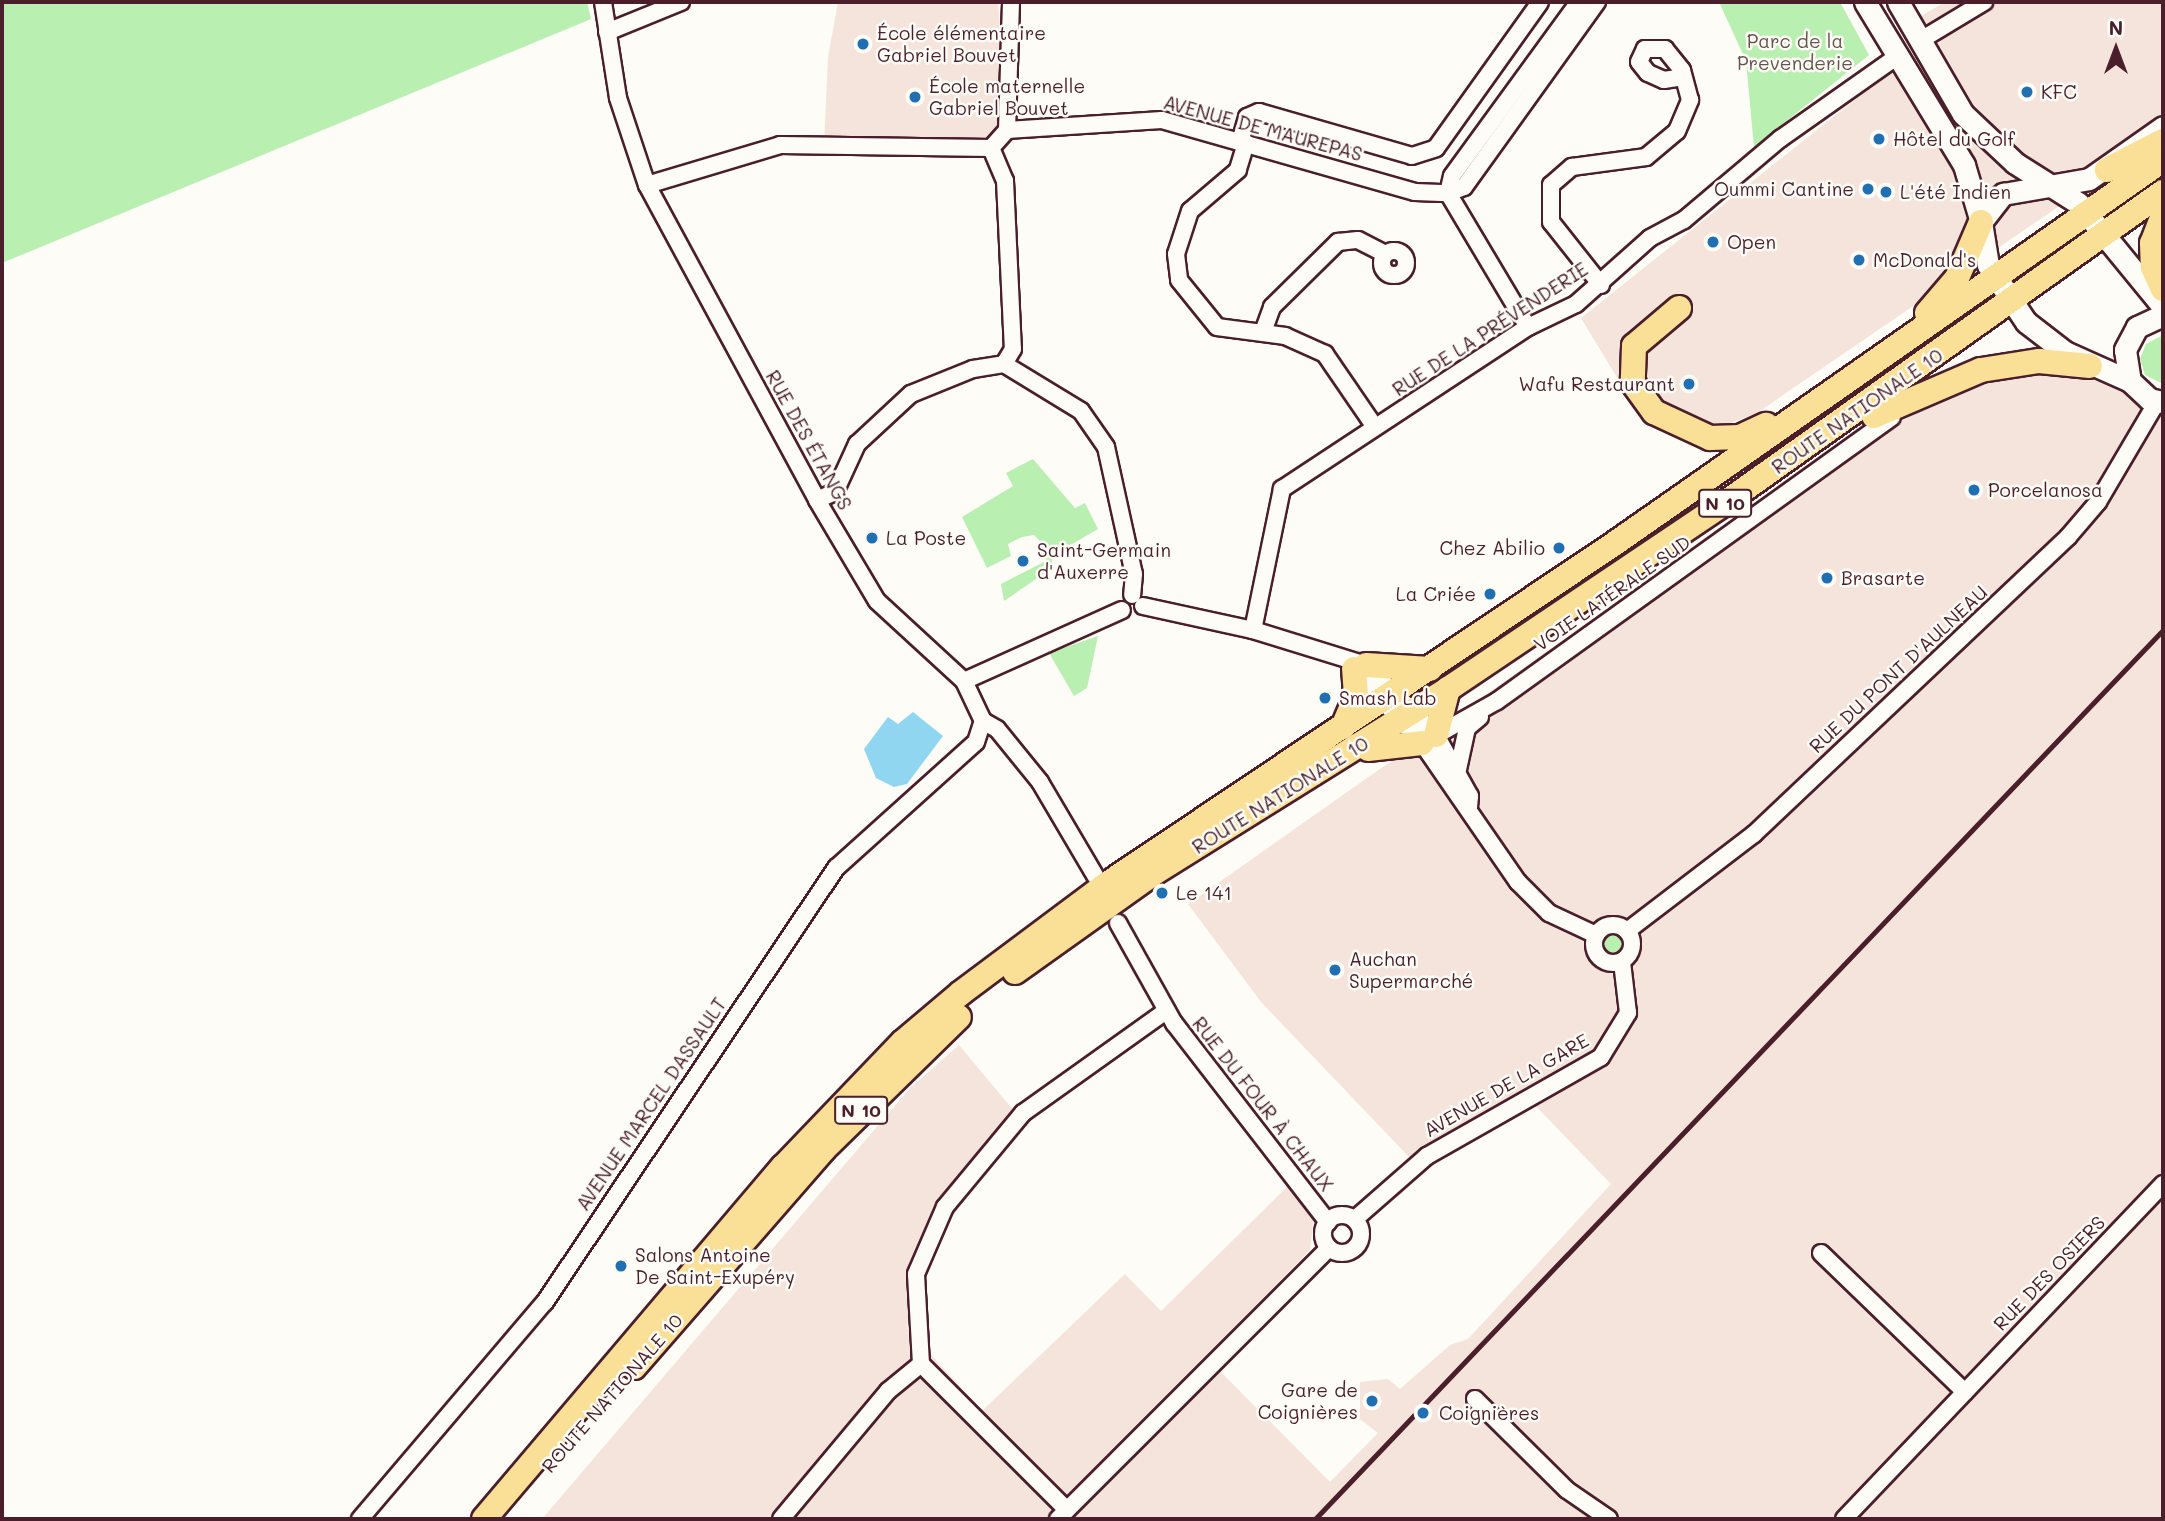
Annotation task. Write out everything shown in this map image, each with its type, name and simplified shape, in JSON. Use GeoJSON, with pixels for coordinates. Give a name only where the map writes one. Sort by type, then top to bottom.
{"type":"FeatureCollection","features":[{"type":"Feature","properties":{"kind":"main road"},"geometry":{"type":"LineString","coordinates":[[2107,170],[2163,141]]}},
{"type":"Feature","properties":{"kind":"main road","name":"N 10"},"geometry":{"type":"LineString","coordinates":[[1343,728],[1398,706],[1431,669],[1995,280],[2163,160]]}},
{"type":"Feature","properties":{"kind":"main road","name":"ROUTE NATIONALE 10"},"geometry":{"type":"LineString","coordinates":[[1398,706],[1448,689],[1788,460],[2163,192]]}},
{"type":"Feature","properties":{"kind":"main road"},"geometry":{"type":"LineString","coordinates":[[2163,215],[2152,243],[2163,289]]}},
{"type":"Feature","properties":{"kind":"main road"},"geometry":{"type":"LineString","coordinates":[[1902,342],[1906,328],[1941,301],[1957,278],[1981,222]]}},
{"type":"Feature","properties":{"kind":"main road"},"geometry":{"type":"LineString","coordinates":[[1679,308],[1634,346],[1633,383],[1654,412],[1710,438],[1784,424]]}},
{"type":"Feature","properties":{"kind":"main road"},"geometry":{"type":"LineString","coordinates":[[1788,460],[1805,460],[1883,410],[1945,384],[2015,363],[2090,366]]}},
{"type":"Feature","properties":{"kind":"main road"},"geometry":{"type":"LineString","coordinates":[[1340,757],[1398,706],[1455,664],[1460,649]]}},
{"type":"Feature","properties":{"kind":"main road"},"geometry":{"type":"LineString","coordinates":[[1343,728],[1356,696],[1354,663],[1431,669]]}},
{"type":"Feature","properties":{"kind":"main road"},"geometry":{"type":"LineString","coordinates":[[1340,757],[1392,742],[1429,739],[1448,689]]}},
{"type":"Feature","properties":{"kind":"main road","name":"ROUTE NATIONALE 10"},"geometry":{"type":"LineString","coordinates":[[484,1519],[859,1086],[1025,943],[1343,728]]}},
{"type":"Feature","properties":{"kind":"main road","name":"ROUTE NATIONALE 10"},"geometry":{"type":"LineString","coordinates":[[504,1519],[823,1150],[927,1044],[1154,873],[1340,757]]}},
{"type":"Feature","properties":{"kind":"street","name":"RUE DES ÉTANGS"},"geometry":{"type":"LineString","coordinates":[[603,2],[618,98],[646,185],[817,500],[877,601],[964,681],[983,721],[997,729],[1040,782],[1096,877]]}},
{"type":"Feature","properties":{"kind":"street"},"geometry":{"type":"LineString","coordinates":[[607,32],[681,2]]}},
{"type":"Feature","properties":{"kind":"street"},"geometry":{"type":"LineString","coordinates":[[646,185],[780,145],[991,148],[1007,130],[1011,2]]}},
{"type":"Feature","properties":{"kind":"street"},"geometry":{"type":"LineString","coordinates":[[1375,427],[1325,354],[1263,332],[1217,327],[1184,288],[1175,267],[1190,211],[1238,170],[1247,117],[1259,112],[1412,156],[1436,148],[1540,2]]}},
{"type":"Feature","properties":{"kind":"street"},"geometry":{"type":"LineString","coordinates":[[1528,327],[1448,193],[1452,176],[1579,2]]}},
{"type":"Feature","properties":{"kind":"street"},"geometry":{"type":"LineString","coordinates":[[1448,193],[1464,187],[1597,2]]}},
{"type":"Feature","properties":{"kind":"street"},"geometry":{"type":"LineString","coordinates":[[1865,2],[1895,58],[1964,165],[1995,280],[2011,302],[2047,342],[2090,366],[2130,381],[2160,402]]}},
{"type":"Feature","properties":{"kind":"street"},"geometry":{"type":"LineString","coordinates":[[1898,2],[1984,137],[2050,184],[2087,215],[2163,307]]}},
{"type":"Feature","properties":{"kind":"street"},"geometry":{"type":"LineString","coordinates":[[1921,40],[1984,2]]}},
{"type":"Feature","properties":{"kind":"street","name":"RUE DE LA PRÉVENDERIE"},"geometry":{"type":"LineString","coordinates":[[1253,630],[1277,495],[1528,327],[1601,285],[1650,238],[1684,220],[1780,139],[1895,58]]}},
{"type":"Feature","properties":{"kind":"street"},"geometry":{"type":"LineString","coordinates":[[1601,285],[1551,222],[1551,185],[1566,169],[1634,162],[1667,143],[1689,110],[1683,77]]}},
{"type":"Feature","properties":{"kind":"street"},"geometry":{"type":"LineString","coordinates":[[1479,87],[1504,106]]}},
{"type":"Feature","properties":{"kind":"street","name":"AVENUE DE MAUREPAS"},"geometry":{"type":"LineString","coordinates":[[1007,130],[1154,120],[1243,142],[1415,192],[1448,193]]}},
{"type":"Feature","properties":{"kind":"street"},"geometry":{"type":"LineString","coordinates":[[1981,222],[2003,194],[2107,170],[2163,127]]}},
{"type":"Feature","properties":{"kind":"street"},"geometry":{"type":"LineString","coordinates":[[991,148],[1005,181],[1013,349],[1004,364]]}},
{"type":"Feature","properties":{"kind":"street"},"geometry":{"type":"LineString","coordinates":[[1263,332],[1272,307],[1338,243],[1358,240],[1386,254]]}},
{"type":"Feature","properties":{"kind":"street"},"geometry":{"type":"LineString","coordinates":[[2130,381],[2125,350],[2131,336],[2163,315]]}},
{"type":"Feature","properties":{"kind":"street"},"geometry":{"type":"LineString","coordinates":[[817,500],[835,492],[857,444],[911,394],[973,369],[1004,364],[1073,405],[1106,447],[1134,574],[1137,601],[1133,616],[1122,610],[964,681]]}},
{"type":"Feature","properties":{"kind":"street","name":"VOIE LATÉRALE SUD"},"geometry":{"type":"LineString","coordinates":[[1429,739],[1497,701],[1945,384]]}},
{"type":"Feature","properties":{"kind":"street","name":"RUE DU PONT D'AULNEAU"},"geometry":{"type":"LineString","coordinates":[[1627,930],[1754,834],[2068,537],[2098,502],[2160,402]]}},
{"type":"Feature","properties":{"kind":"street"},"geometry":{"type":"LineString","coordinates":[[1137,601],[1253,630],[1354,663],[1429,739],[1457,774],[1469,807]]}},
{"type":"Feature","properties":{"kind":"street"},"geometry":{"type":"LineString","coordinates":[[1457,774],[1467,729],[1497,701]]}},
{"type":"Feature","properties":{"kind":"street","name":"AVENUE MARCEL DASSAULT"},"geometry":{"type":"LineString","coordinates":[[360,1519],[545,1302],[836,868],[976,742],[983,721]]}},
{"type":"Feature","properties":{"kind":"street"},"geometry":{"type":"LineString","coordinates":[[1429,739],[1518,882],[1549,913],[1596,935]]}},
{"type":"Feature","properties":{"kind":"street"},"geometry":{"type":"LineString","coordinates":[[1118,923],[1166,1011]]}},
{"type":"Feature","properties":{"kind":"street"},"geometry":{"type":"LineString","coordinates":[[1610,925],[1627,930],[1633,947],[1622,962],[1599,958],[1596,935],[1610,925]]}},
{"type":"Feature","properties":{"kind":"street","name":"AVENUE DE LA GARE"},"geometry":{"type":"LineString","coordinates":[[1355,1219],[1427,1157],[1601,1057],[1628,1013],[1622,962]]}},
{"type":"Feature","properties":{"kind":"street","name":"RUE DU FOUR À CHAUX"},"geometry":{"type":"LineString","coordinates":[[920,1364],[916,1273],[945,1207],[1028,1108],[1166,1011],[1328,1222]]}},
{"type":"Feature","properties":{"kind":"street","name":"RUE DES OSIERS"},"geometry":{"type":"LineString","coordinates":[[1844,1519],[2163,1184]]}},
{"type":"Feature","properties":{"kind":"street"},"geometry":{"type":"LineString","coordinates":[[1340,1215],[1355,1219],[1362,1230],[1357,1247],[1343,1254],[1329,1248],[1323,1237],[1328,1222],[1340,1215]]}},
{"type":"Feature","properties":{"kind":"street"},"geometry":{"type":"LineString","coordinates":[[780,1519],[888,1391],[920,1364],[1063,1514],[1329,1248]]}},
{"type":"Feature","properties":{"kind":"street"},"geometry":{"type":"LineString","coordinates":[[1821,1253],[1965,1392]]}},
{"type":"Feature","properties":{"kind":"street"},"geometry":{"type":"LineString","coordinates":[[1475,1399],[1567,1490],[1609,1519]]}},
{"type":"Feature","properties":{"kind":"shaded area","name":"École maternelle Gabriel Bouvet"},"geometry":{"type":"Polygon","coordinates":[[[838,2],[998,2],[1007,130],[998,145],[824,146],[828,57],[838,2]]]}},
{"type":"Feature","properties":{"kind":"shaded area"},"geometry":{"type":"Polygon","coordinates":[[[1945,2],[2163,2],[2163,135],[1757,413],[1682,441],[1642,419],[1581,318],[1882,78],[1941,42],[1921,16],[1945,2]]]}},
{"type":"Feature","properties":{"kind":"shaded area"},"geometry":{"type":"Polygon","coordinates":[[[2071,375],[2163,397],[2163,1519],[542,1519],[910,1088],[959,1045],[1014,1111],[930,1219],[914,1255],[907,1328],[982,1411],[1125,1274],[1161,1311],[1291,1183],[1314,1215],[1310,1250],[1206,1357],[1330,1482],[1378,1433],[1360,1419],[1360,1382],[1388,1379],[1400,1389],[1450,1345],[1468,1339],[1611,1184],[1521,1091],[1409,1157],[1261,1002],[1188,904],[1795,477],[1950,396],[2011,376],[2071,375]]]}},
{"type":"Feature","properties":{"kind":"green space"},"geometry":{"type":"Polygon","coordinates":[[[2,2],[587,2],[591,19],[2,263],[2,2]]]}},
{"type":"Feature","properties":{"kind":"green space","name":"Parc de la Prevenderie"},"geometry":{"type":"Polygon","coordinates":[[[1719,2],[1840,2],[1869,55],[1754,147],[1746,61],[1719,2]]]}},
{"type":"Feature","properties":{"kind":"green space"},"geometry":{"type":"Polygon","coordinates":[[[2163,335],[2163,384],[2145,375],[2140,359],[2146,344],[2163,335]]]}},
{"type":"Feature","properties":{"kind":"green space"},"geometry":{"type":"Polygon","coordinates":[[[1033,459],[1075,508],[1085,503],[1098,529],[1052,556],[1052,568],[1004,601],[1001,584],[1046,561],[1045,546],[1034,535],[1022,537],[1008,544],[1011,556],[987,568],[962,517],[1013,486],[1006,473],[1033,459]]]}},
{"type":"Feature","properties":{"kind":"green space"},"geometry":{"type":"Polygon","coordinates":[[[1098,636],[1087,688],[1074,696],[1049,653],[1098,636]]]}},
{"type":"Feature","properties":{"kind":"green space"},"geometry":{"type":"Polygon","coordinates":[[[1609,934],[1617,934],[1623,944],[1617,954],[1609,954],[1603,948],[1603,940],[1609,934]]]}},
{"type":"Feature","properties":{"kind":"water"},"geometry":{"type":"Polygon","coordinates":[[[913,712],[943,736],[907,784],[894,787],[876,778],[864,749],[888,717],[898,724],[913,712]]]}},
{"type":"Feature","properties":{"kind":"railway"},"geometry":{"type":"LineString","coordinates":[[1315,1519],[2163,630]]}},
{"type":"Feature","properties":{"kind":"place","name":"École élémentaire Gabriel Bouvet"},"geometry":{"type":"Point","coordinates":[863,44]}},
{"type":"Feature","properties":{"kind":"place","name":"KFC"},"geometry":{"type":"Point","coordinates":[2027,92]}},
{"type":"Feature","properties":{"kind":"place","name":"École maternelle Gabriel Bouvet"},"geometry":{"type":"Point","coordinates":[915,97]}},
{"type":"Feature","properties":{"kind":"place","name":"Hôtel du Golf"},"geometry":{"type":"Point","coordinates":[1879,139]}},
{"type":"Feature","properties":{"kind":"place","name":"Oummi Cantine"},"geometry":{"type":"Point","coordinates":[1868,189]}},
{"type":"Feature","properties":{"kind":"place","name":"L'été Indien"},"geometry":{"type":"Point","coordinates":[1886,192]}},
{"type":"Feature","properties":{"kind":"place","name":"Open"},"geometry":{"type":"Point","coordinates":[1713,242]}},
{"type":"Feature","properties":{"kind":"place","name":"McDonald's"},"geometry":{"type":"Point","coordinates":[1859,260]}},
{"type":"Feature","properties":{"kind":"place","name":"Wafu Restaurant"},"geometry":{"type":"Point","coordinates":[1689,384]}},
{"type":"Feature","properties":{"kind":"place","name":"Porcelanosa"},"geometry":{"type":"Point","coordinates":[1974,490]}},
{"type":"Feature","properties":{"kind":"place","name":"La Poste"},"geometry":{"type":"Point","coordinates":[872,538]}},
{"type":"Feature","properties":{"kind":"place","name":"Chez Abilio"},"geometry":{"type":"Point","coordinates":[1559,548]}},
{"type":"Feature","properties":{"kind":"place","name":"Saint-Germain d'Auxerre"},"geometry":{"type":"Point","coordinates":[1023,561]}},
{"type":"Feature","properties":{"kind":"place","name":"Brasarte"},"geometry":{"type":"Point","coordinates":[1827,578]}},
{"type":"Feature","properties":{"kind":"place","name":"La Criée"},"geometry":{"type":"Point","coordinates":[1490,594]}},
{"type":"Feature","properties":{"kind":"place","name":"Smash Lab"},"geometry":{"type":"Point","coordinates":[1325,698]}},
{"type":"Feature","properties":{"kind":"place","name":"Le 141"},"geometry":{"type":"Point","coordinates":[1162,893]}},
{"type":"Feature","properties":{"kind":"place","name":"Auchan Supermarché"},"geometry":{"type":"Point","coordinates":[1335,970]}},
{"type":"Feature","properties":{"kind":"place","name":"Salons Antoine De Saint-Exupéry"},"geometry":{"type":"Point","coordinates":[621,1266]}},
{"type":"Feature","properties":{"kind":"place","name":"Gare de Coignières"},"geometry":{"type":"Point","coordinates":[1372,1401]}},
{"type":"Feature","properties":{"kind":"place","name":"Coignières"},"geometry":{"type":"Point","coordinates":[1423,1413]}}]}
